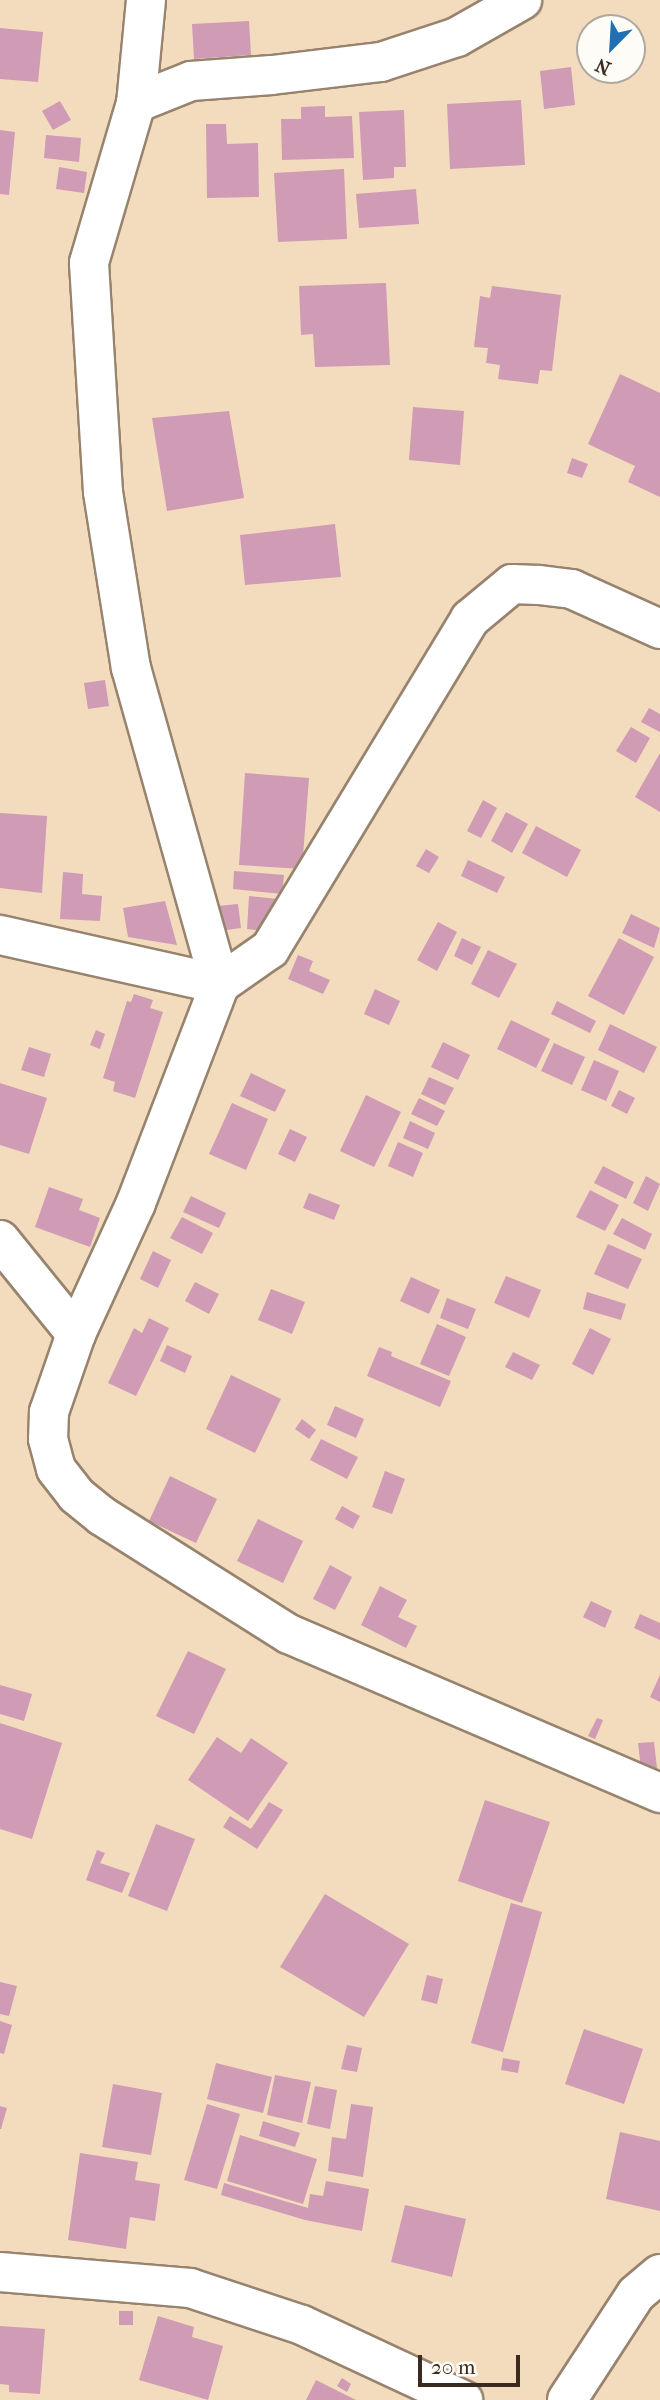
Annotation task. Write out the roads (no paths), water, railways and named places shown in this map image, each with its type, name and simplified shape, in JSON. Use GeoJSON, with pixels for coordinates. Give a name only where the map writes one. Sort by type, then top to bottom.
{"type":"FeatureCollection","features":[{"type":"Feature","properties":{"kind":"street"},"geometry":{"type":"LineString","coordinates":[[146,0],[136,103],[89,263],[103,492],[131,668],[220,984]]}},
{"type":"Feature","properties":{"kind":"street"},"geometry":{"type":"LineString","coordinates":[[136,103],[191,81],[381,62],[457,37],[522,0]]}},
{"type":"Feature","properties":{"kind":"street"},"geometry":{"type":"LineString","coordinates":[[660,629],[572,589],[512,584],[470,619],[270,949],[220,984],[136,1203],[76,1334],[49,1412],[48,1439],[56,1469],[76,1495],[102,1516],[289,1634],[660,1793]]}},
{"type":"Feature","properties":{"kind":"street"},"geometry":{"type":"LineString","coordinates":[[0,935],[220,984]]}},
{"type":"Feature","properties":{"kind":"street"},"geometry":{"type":"LineString","coordinates":[[0,1240],[76,1334]]}},
{"type":"Feature","properties":{"kind":"street"},"geometry":{"type":"LineString","coordinates":[[0,2272],[190,2288],[302,2325],[463,2400]]}},
{"type":"Feature","properties":{"kind":"street"},"geometry":{"type":"LineString","coordinates":[[567,2400],[636,2294],[660,2274]]}}]}
